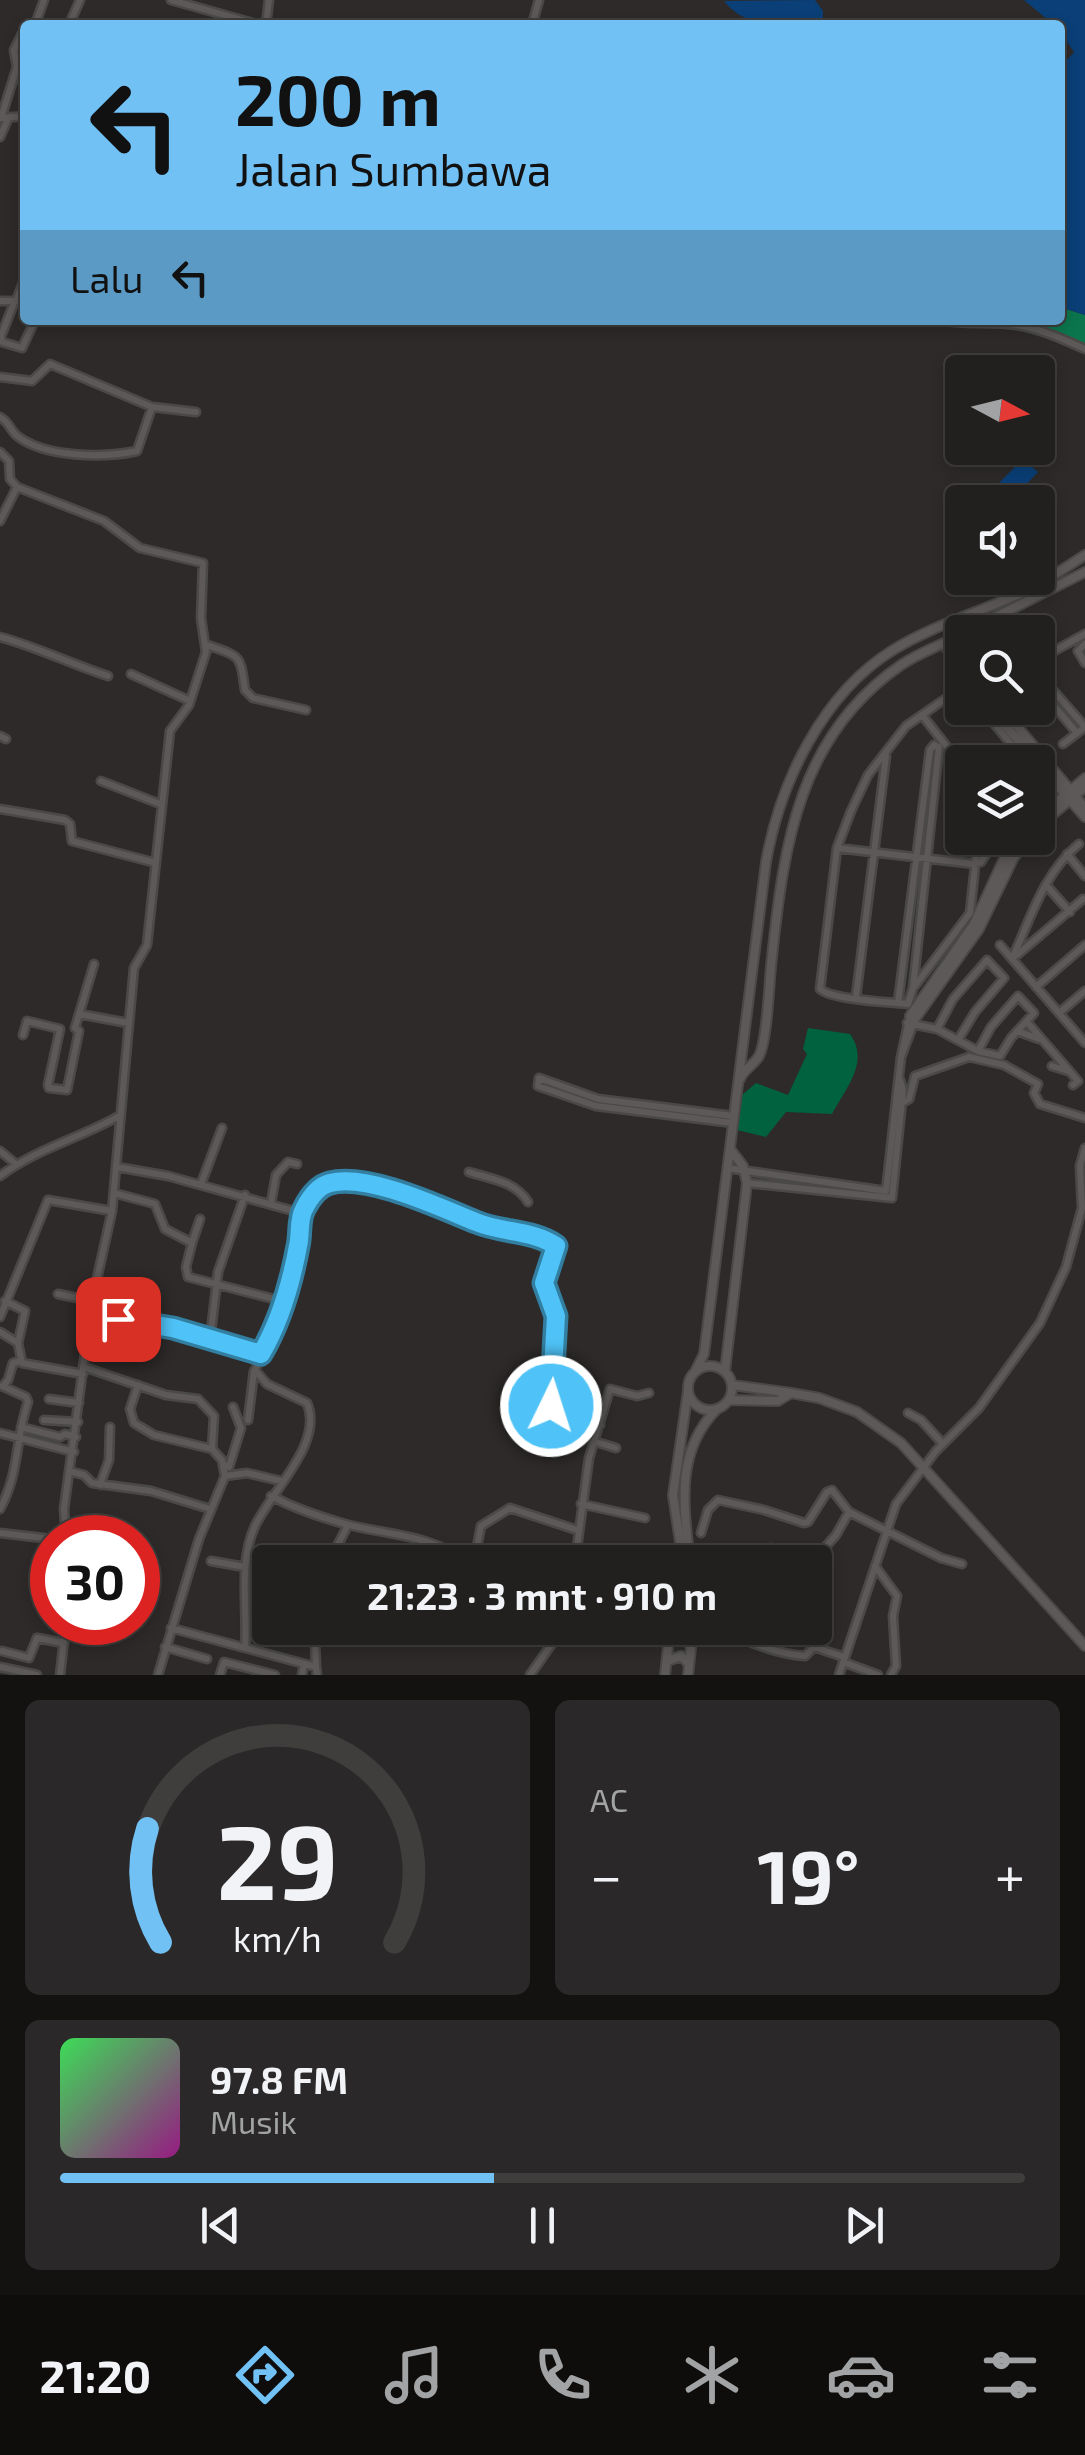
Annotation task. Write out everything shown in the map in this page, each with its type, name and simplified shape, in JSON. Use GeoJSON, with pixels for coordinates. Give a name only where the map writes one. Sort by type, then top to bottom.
{"type":"FeatureCollection","features":[{"type":"Feature","properties":{"kind":"street"},"geometry":{"type":"LineString","coordinates":[[171,0],[247,20]]}},
{"type":"Feature","properties":{"kind":"street"},"geometry":{"type":"LineString","coordinates":[[0,137],[16,67],[14,50],[20,38]]}},
{"type":"Feature","properties":{"kind":"street"},"geometry":{"type":"LineString","coordinates":[[20,289],[2,342],[22,348],[32,325]]}},
{"type":"Feature","properties":{"kind":"street"},"geometry":{"type":"LineString","coordinates":[[0,301],[14,303]]}},
{"type":"Feature","properties":{"kind":"street"},"geometry":{"type":"LineString","coordinates":[[996,325],[1031,328],[1085,349]]}},
{"type":"Feature","properties":{"kind":"street"},"geometry":{"type":"LineString","coordinates":[[0,377],[32,381],[50,364],[152,406],[196,412]]}},
{"type":"Feature","properties":{"kind":"street"},"geometry":{"type":"LineString","coordinates":[[0,417],[15,434],[47,448],[86,456],[113,455],[137,451],[152,406]]}},
{"type":"Feature","properties":{"kind":"street"},"geometry":{"type":"LineString","coordinates":[[0,452],[7,457],[10,480],[18,487],[104,521],[133,545],[203,562],[201,618],[206,645],[190,701],[171,726],[147,948],[135,965],[112,1211],[90,1312],[64,1515]]}},
{"type":"Feature","properties":{"kind":"street"},"geometry":{"type":"LineString","coordinates":[[0,522],[18,487]]}},
{"type":"Feature","properties":{"kind":"street"},"geometry":{"type":"LineString","coordinates":[[680,1545],[673,1495],[688,1383],[704,1354],[768,848],[793,770],[823,720],[858,680],[893,650],[1022,592],[1085,555]]}},
{"type":"Feature","properties":{"kind":"street"},"geometry":{"type":"LineString","coordinates":[[1000,615],[1085,572]]}},
{"type":"Feature","properties":{"kind":"street"},"geometry":{"type":"LineString","coordinates":[[737,1088],[743,1072],[761,1051],[782,864],[809,778],[837,730],[871,690],[903,664],[944,644],[935,628]]}},
{"type":"Feature","properties":{"kind":"street"},"geometry":{"type":"LineString","coordinates":[[1055,651],[1085,634]]}},
{"type":"Feature","properties":{"kind":"street"},"geometry":{"type":"LineString","coordinates":[[0,637],[108,676]]}},
{"type":"Feature","properties":{"kind":"street"},"geometry":{"type":"LineString","coordinates":[[1085,644],[1078,650],[1085,663]]}},
{"type":"Feature","properties":{"kind":"street"},"geometry":{"type":"LineString","coordinates":[[206,645],[240,660],[244,666],[244,690],[254,698],[306,710]]}},
{"type":"Feature","properties":{"kind":"street"},"geometry":{"type":"LineString","coordinates":[[132,674],[190,701]]}},
{"type":"Feature","properties":{"kind":"street"},"geometry":{"type":"LineString","coordinates":[[1055,693],[1085,727],[1064,744]]}},
{"type":"Feature","properties":{"kind":"street"},"geometry":{"type":"LineString","coordinates":[[898,1003],[930,750],[934,745],[940,747],[910,1002],[898,1003],[825,994],[820,989],[837,848],[868,774],[906,726],[945,699]]}},
{"type":"Feature","properties":{"kind":"street"},"geometry":{"type":"LineString","coordinates":[[1055,706],[1077,733]]}},
{"type":"Feature","properties":{"kind":"street"},"geometry":{"type":"LineString","coordinates":[[922,715],[946,745]]}},
{"type":"Feature","properties":{"kind":"street"},"geometry":{"type":"LineString","coordinates":[[995,725],[1012,745]]}},
{"type":"Feature","properties":{"kind":"street"},"geometry":{"type":"LineString","coordinates":[[1005,725],[1022,745]]}},
{"type":"Feature","properties":{"kind":"street"},"geometry":{"type":"LineString","coordinates":[[1015,725],[1085,817]]}},
{"type":"Feature","properties":{"kind":"street"},"geometry":{"type":"LineString","coordinates":[[856,998],[886,753]]}},
{"type":"Feature","properties":{"kind":"street"},"geometry":{"type":"LineString","coordinates":[[1055,810],[1085,778]]}},
{"type":"Feature","properties":{"kind":"street"},"geometry":{"type":"LineString","coordinates":[[1055,780],[1085,808]]}},
{"type":"Feature","properties":{"kind":"street"},"geometry":{"type":"LineString","coordinates":[[101,781],[160,804]]}},
{"type":"Feature","properties":{"kind":"street"},"geometry":{"type":"LineString","coordinates":[[1055,806],[1085,788]]}},
{"type":"Feature","properties":{"kind":"street"},"geometry":{"type":"LineString","coordinates":[[0,809],[64,820],[70,824],[72,841],[156,863]]}},
{"type":"Feature","properties":{"kind":"street"},"geometry":{"type":"LineString","coordinates":[[1012,960],[1046,884],[1079,844]]}},
{"type":"Feature","properties":{"kind":"street"},"geometry":{"type":"LineString","coordinates":[[837,848],[974,864],[981,862],[984,855]]}},
{"type":"Feature","properties":{"kind":"street"},"geometry":{"type":"LineString","coordinates":[[1067,854],[1085,876]]}},
{"type":"Feature","properties":{"kind":"street"},"geometry":{"type":"LineString","coordinates":[[913,988],[970,913],[975,855]]}},
{"type":"Feature","properties":{"kind":"street"},"geometry":{"type":"LineString","coordinates":[[995,855],[1008,859]]}},
{"type":"Feature","properties":{"kind":"street"},"geometry":{"type":"LineString","coordinates":[[1005,855],[1008,859]]}},
{"type":"Feature","properties":{"kind":"street"},"geometry":{"type":"LineString","coordinates":[[892,1198],[898,1074],[911,1021],[979,928],[1010,855]]}},
{"type":"Feature","properties":{"kind":"street"},"geometry":{"type":"LineString","coordinates":[[1008,859],[1012,855]]}},
{"type":"Feature","properties":{"kind":"street"},"geometry":{"type":"LineString","coordinates":[[1046,884],[1070,912]]}},
{"type":"Feature","properties":{"kind":"street"},"geometry":{"type":"LineString","coordinates":[[1012,960],[1083,899]]}},
{"type":"Feature","properties":{"kind":"street"},"geometry":{"type":"LineString","coordinates":[[1036,987],[1085,944]]}},
{"type":"Feature","properties":{"kind":"street"},"geometry":{"type":"LineString","coordinates":[[1000,945],[1084,1040]]}},
{"type":"Feature","properties":{"kind":"street"},"geometry":{"type":"LineString","coordinates":[[937,1029],[952,999],[987,960],[1004,978],[974,1012],[958,1040]]}},
{"type":"Feature","properties":{"kind":"street"},"geometry":{"type":"LineString","coordinates":[[23,1036],[27,1021],[71,1032],[75,1028],[94,964]]}},
{"type":"Feature","properties":{"kind":"street"},"geometry":{"type":"LineString","coordinates":[[1059,1013],[1085,991]]}},
{"type":"Feature","properties":{"kind":"street"},"geometry":{"type":"LineString","coordinates":[[911,1021],[978,1050],[1000,1056],[1034,1013],[1018,996],[991,1027],[978,1050]]}},
{"type":"Feature","properties":{"kind":"street"},"geometry":{"type":"LineString","coordinates":[[79,1014],[128,1023]]}},
{"type":"Feature","properties":{"kind":"street"},"geometry":{"type":"LineString","coordinates":[[1026,1022],[1078,1080],[1074,1085]]}},
{"type":"Feature","properties":{"kind":"street"},"geometry":{"type":"LineString","coordinates":[[60,1029],[48,1085],[64,1091],[68,1088],[79,1031],[75,1028]]}},
{"type":"Feature","properties":{"kind":"street"},"geometry":{"type":"LineString","coordinates":[[1017,1032],[1043,1041]]}},
{"type":"Feature","properties":{"kind":"street"},"geometry":{"type":"LineString","coordinates":[[744,1042],[748,1056],[761,1051]]}},
{"type":"Feature","properties":{"kind":"street"},"geometry":{"type":"LineString","coordinates":[[902,1104],[909,1099],[915,1076],[969,1056],[1004,1065],[1038,1084],[1034,1094],[1040,1104],[1085,1118]]}},
{"type":"Feature","properties":{"kind":"street"},"geometry":{"type":"LineString","coordinates":[[1052,1066],[1069,1071]]}},
{"type":"Feature","properties":{"kind":"street"},"geometry":{"type":"LineString","coordinates":[[892,1198],[886,1190],[904,1091],[898,1074]]}},
{"type":"Feature","properties":{"kind":"street"},"geometry":{"type":"LineString","coordinates":[[539,1082],[597,1102],[733,1120]]}},
{"type":"Feature","properties":{"kind":"street"},"geometry":{"type":"LineString","coordinates":[[0,1176],[16,1164],[120,1116]]}},
{"type":"Feature","properties":{"kind":"street"},"geometry":{"type":"LineString","coordinates":[[201,1184],[222,1128]]}},
{"type":"Feature","properties":{"kind":"street"},"geometry":{"type":"LineString","coordinates":[[687,1545],[682,1511],[691,1448],[699,1428],[729,1400],[732,1385],[725,1371],[747,1183],[746,1171],[730,1148]]}},
{"type":"Feature","properties":{"kind":"street"},"geometry":{"type":"LineString","coordinates":[[839,1675],[896,1504],[942,1444],[978,1408],[1040,1323],[1066,1267],[1082,1208],[1080,1166],[1085,1148]]}},
{"type":"Feature","properties":{"kind":"street"},"geometry":{"type":"LineString","coordinates":[[0,1151],[16,1164]]}},
{"type":"Feature","properties":{"kind":"street"},"geometry":{"type":"LineString","coordinates":[[270,1203],[280,1169],[288,1162],[298,1164]]}},
{"type":"Feature","properties":{"kind":"street"},"geometry":{"type":"LineString","coordinates":[[116,1167],[201,1184],[301,1213]]}},
{"type":"Feature","properties":{"kind":"street"},"geometry":{"type":"LineString","coordinates":[[727,1168],[892,1198]]}},
{"type":"Feature","properties":{"kind":"street"},"geometry":{"type":"LineString","coordinates":[[470,1172],[508,1183],[522,1192],[528,1202]]}},
{"type":"Feature","properties":{"kind":"street"},"geometry":{"type":"LineString","coordinates":[[248,1420],[254,1370],[286,1302],[300,1242],[301,1213],[321,1188],[344,1182],[424,1198],[476,1222],[555,1244],[544,1283],[556,1316],[553,1412],[557,1417],[600,1425]]}},
{"type":"Feature","properties":{"kind":"street"},"geometry":{"type":"LineString","coordinates":[[747,1183],[886,1190]]}},
{"type":"Feature","properties":{"kind":"street"},"geometry":{"type":"LineString","coordinates":[[114,1193],[155,1204],[165,1229],[192,1243]]}},
{"type":"Feature","properties":{"kind":"street"},"geometry":{"type":"LineString","coordinates":[[210,1340],[218,1272],[245,1195]]}},
{"type":"Feature","properties":{"kind":"street"},"geometry":{"type":"LineString","coordinates":[[0,1316],[48,1200],[112,1211]]}},
{"type":"Feature","properties":{"kind":"street"},"geometry":{"type":"LineString","coordinates":[[200,1219],[186,1275],[286,1302]]}},
{"type":"Feature","properties":{"kind":"street"},"geometry":{"type":"LineString","coordinates":[[58,1294],[92,1301]]}},
{"type":"Feature","properties":{"kind":"street"},"geometry":{"type":"LineString","coordinates":[[5,1301],[25,1311],[18,1343],[20,1361]]}},
{"type":"Feature","properties":{"kind":"street"},"geometry":{"type":"LineString","coordinates":[[90,1312],[133,1324],[173,1328],[261,1354]]}},
{"type":"Feature","properties":{"kind":"street"},"geometry":{"type":"LineString","coordinates":[[0,1332],[18,1343]]}},
{"type":"Feature","properties":{"kind":"street"},"geometry":{"type":"LineString","coordinates":[[0,1508],[18,1466],[20,1427],[28,1399],[1,1386],[8,1380],[13,1363],[20,1361],[84,1370],[166,1395],[198,1399],[215,1422],[212,1450]]}},
{"type":"Feature","properties":{"kind":"street"},"geometry":{"type":"LineString","coordinates":[[696,1370],[711,1365],[725,1371]]}},
{"type":"Feature","properties":{"kind":"street"},"geometry":{"type":"LineString","coordinates":[[245,1648],[245,1567],[254,1528],[310,1435],[309,1407],[296,1396],[267,1384],[254,1370]]}},
{"type":"Feature","properties":{"kind":"street"},"geometry":{"type":"LineString","coordinates":[[138,1385],[130,1409],[134,1423],[154,1436],[212,1450],[226,1469],[281,1480]]}},
{"type":"Feature","properties":{"kind":"street"},"geometry":{"type":"LineString","coordinates":[[732,1385],[819,1398],[857,1412],[892,1436],[1085,1646]]}},
{"type":"Feature","properties":{"kind":"street"},"geometry":{"type":"LineString","coordinates":[[577,1545],[581,1504],[610,1389],[637,1396],[649,1393]]}},
{"type":"Feature","properties":{"kind":"street"},"geometry":{"type":"LineString","coordinates":[[688,1391],[701,1409],[717,1410]]}},
{"type":"Feature","properties":{"kind":"street"},"geometry":{"type":"LineString","coordinates":[[729,1400],[778,1400],[790,1392]]}},
{"type":"Feature","properties":{"kind":"street"},"geometry":{"type":"LineString","coordinates":[[49,1399],[79,1403]]}},
{"type":"Feature","properties":{"kind":"street"},"geometry":{"type":"LineString","coordinates":[[158,1675],[240,1428],[233,1408]]}},
{"type":"Feature","properties":{"kind":"street"},"geometry":{"type":"LineString","coordinates":[[908,1413],[922,1420],[942,1444]]}},
{"type":"Feature","properties":{"kind":"street"},"geometry":{"type":"LineString","coordinates":[[44,1420],[78,1422]]}},
{"type":"Feature","properties":{"kind":"street"},"geometry":{"type":"LineString","coordinates":[[20,1427],[76,1437]]}},
{"type":"Feature","properties":{"kind":"street"},"geometry":{"type":"LineString","coordinates":[[100,1485],[110,1460],[110,1427]]}},
{"type":"Feature","properties":{"kind":"street"},"geometry":{"type":"LineString","coordinates":[[0,1433],[74,1452]]}},
{"type":"Feature","properties":{"kind":"street"},"geometry":{"type":"LineString","coordinates":[[596,1442],[616,1448]]}},
{"type":"Feature","properties":{"kind":"street"},"geometry":{"type":"LineString","coordinates":[[70,1471],[100,1485],[151,1491],[210,1509]]}},
{"type":"Feature","properties":{"kind":"street"},"geometry":{"type":"LineString","coordinates":[[701,1532],[708,1510],[718,1500],[804,1523],[826,1492],[832,1490],[848,1512],[941,1558],[962,1564]]}},
{"type":"Feature","properties":{"kind":"street"},"geometry":{"type":"LineString","coordinates":[[272,1496],[348,1525],[405,1536],[424,1545]]}},
{"type":"Feature","properties":{"kind":"street"},"geometry":{"type":"LineString","coordinates":[[581,1504],[646,1518]]}},
{"type":"Feature","properties":{"kind":"street"},"geometry":{"type":"LineString","coordinates":[[478,1545],[482,1526],[510,1508],[577,1530]]}},
{"type":"Feature","properties":{"kind":"street"},"geometry":{"type":"LineString","coordinates":[[828,1545],[848,1512]]}},
{"type":"Feature","properties":{"kind":"street"},"geometry":{"type":"LineString","coordinates":[[338,1545],[348,1525]]}},
{"type":"Feature","properties":{"kind":"street"},"geometry":{"type":"LineString","coordinates":[[0,1532],[30,1536]]}},
{"type":"Feature","properties":{"kind":"street"},"geometry":{"type":"LineString","coordinates":[[211,1561],[245,1567]]}},
{"type":"Feature","properties":{"kind":"street"},"geometry":{"type":"LineString","coordinates":[[874,1565],[897,1596],[893,1616],[896,1666],[891,1675]]}},
{"type":"Feature","properties":{"kind":"street"},"geometry":{"type":"LineString","coordinates":[[171,1628],[304,1664],[317,1671]]}},
{"type":"Feature","properties":{"kind":"street"},"geometry":{"type":"LineString","coordinates":[[2,1651],[28,1658],[34,1645]]}},
{"type":"Feature","properties":{"kind":"street"},"geometry":{"type":"LineString","coordinates":[[64,1645],[60,1674],[73,1675]]}},
{"type":"Feature","properties":{"kind":"street"},"geometry":{"type":"LineString","coordinates":[[315,1645],[317,1671]]}},
{"type":"Feature","properties":{"kind":"street"},"geometry":{"type":"LineString","coordinates":[[530,1675],[551,1645]]}},
{"type":"Feature","properties":{"kind":"street"},"geometry":{"type":"LineString","coordinates":[[665,1675],[669,1645]]}},
{"type":"Feature","properties":{"kind":"street"},"geometry":{"type":"LineString","coordinates":[[688,1675],[689,1645]]}},
{"type":"Feature","properties":{"kind":"street"},"geometry":{"type":"LineString","coordinates":[[760,1645],[783,1654],[804,1656],[814,1647],[878,1675]]}},
{"type":"Feature","properties":{"kind":"street"},"geometry":{"type":"LineString","coordinates":[[166,1647],[207,1659]]}},
{"type":"Feature","properties":{"kind":"street"},"geometry":{"type":"LineString","coordinates":[[667,1661],[677,1655],[689,1664]]}},
{"type":"Feature","properties":{"kind":"street"},"geometry":{"type":"LineString","coordinates":[[220,1675],[224,1662],[273,1675]]}},
{"type":"Feature","properties":{"kind":"street"},"geometry":{"type":"LineString","coordinates":[[302,1675],[304,1664]]}},
{"type":"Feature","properties":{"kind":"street"},"geometry":{"type":"LineString","coordinates":[[0,1668],[37,1675]]}},
{"type":"Feature","properties":{"kind":"green space"},"geometry":{"type":"Polygon","coordinates":[[[1065,309],[1085,315],[1085,349],[1031,328],[996,325],[1065,325],[1065,309]]]}},
{"type":"Feature","properties":{"kind":"green space"},"geometry":{"type":"Polygon","coordinates":[[[808,1028],[850,1034],[856,1044],[854,1075],[832,1114],[786,1112],[766,1137],[737,1130],[742,1095],[756,1083],[788,1095],[807,1054],[803,1049],[808,1028]]]}},
{"type":"Feature","properties":{"kind":"water"},"geometry":{"type":"Polygon","coordinates":[[[815,0],[823,11],[823,20],[751,20],[733,11],[724,1],[815,0]]]}},
{"type":"Feature","properties":{"kind":"water"},"geometry":{"type":"Polygon","coordinates":[[[1024,0],[1085,0],[1085,315],[1065,309],[1065,62],[1074,52],[1065,39],[1065,20],[1048,20],[1024,0]]]}},
{"type":"Feature","properties":{"kind":"water"},"geometry":{"type":"Polygon","coordinates":[[[1017,465],[1030,465],[1038,472],[1026,485],[980,485],[998,484],[1017,465]]]}},
{"type":"Feature","properties":{"kind":"route"},"geometry":{"type":"LineString","coordinates":[[118,1319],[173,1328],[261,1354],[286,1302],[300,1242],[301,1213],[315,1193],[329,1183],[344,1182],[389,1190],[424,1198],[476,1222],[546,1239],[556,1246],[544,1277],[556,1316],[551,1406]]}}]}
